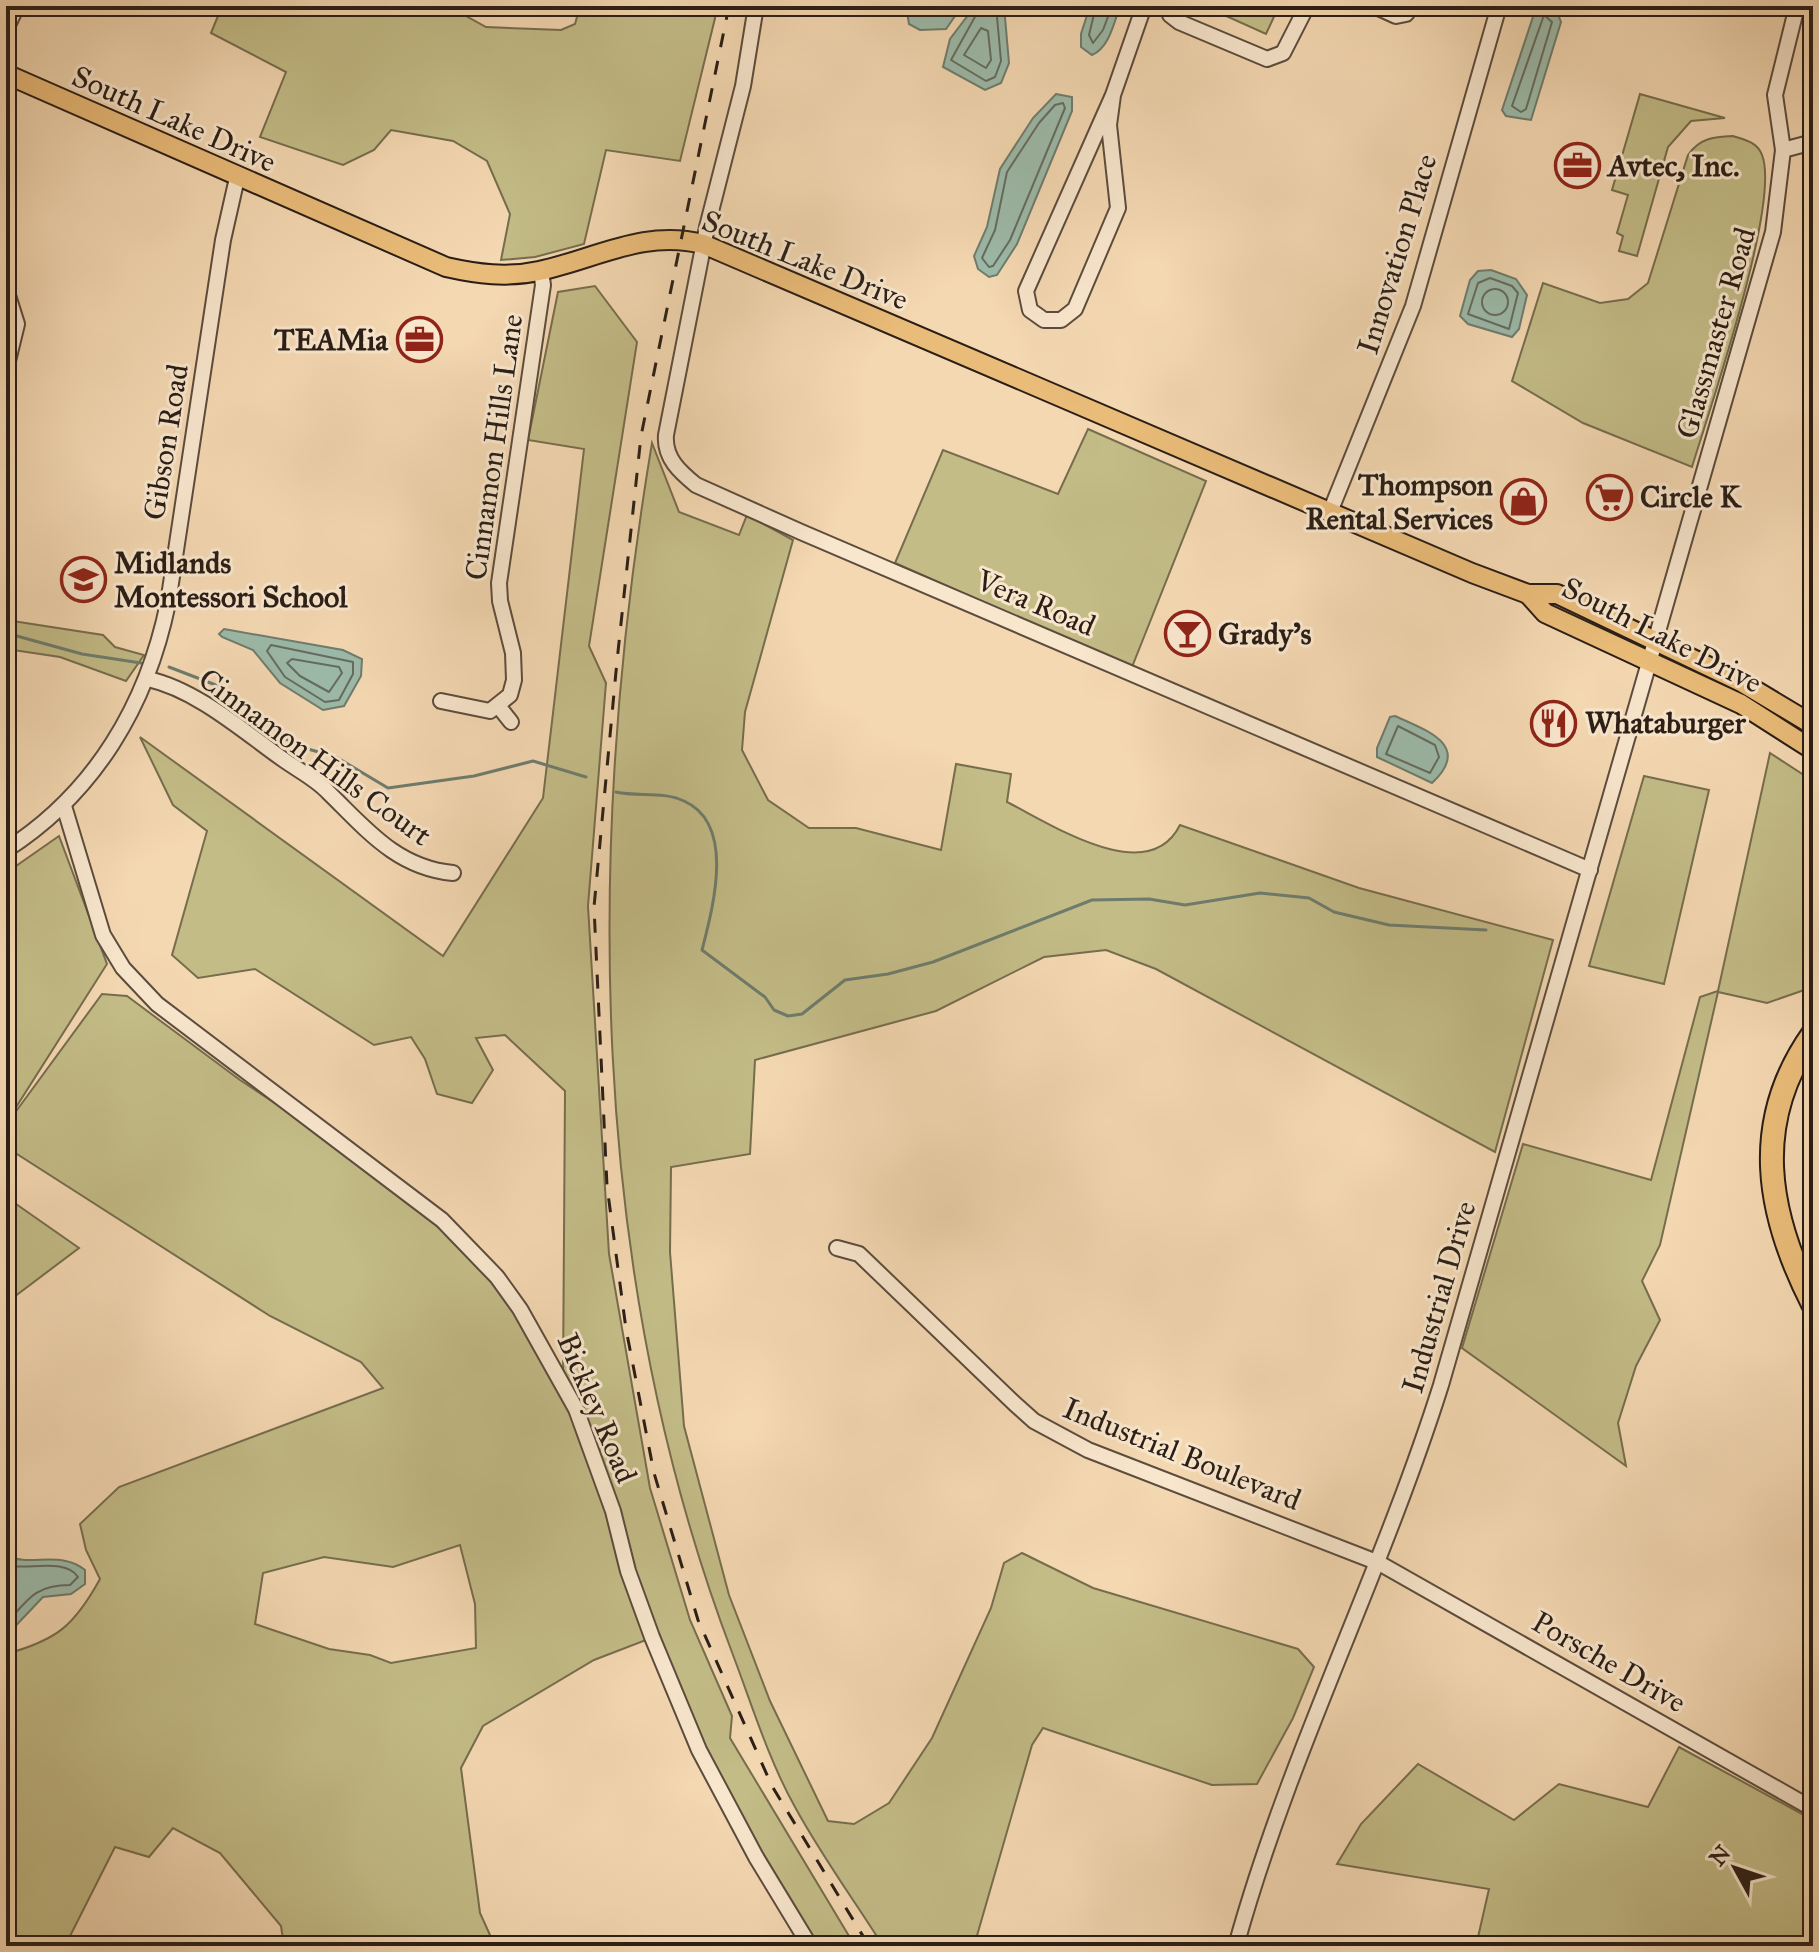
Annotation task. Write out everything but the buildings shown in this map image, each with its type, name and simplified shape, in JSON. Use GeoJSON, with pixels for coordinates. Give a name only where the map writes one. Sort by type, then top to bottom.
{"type":"FeatureCollection","features":[{"type":"Feature","properties":{"kind":"highway"},"geometry":{"type":"LineString","coordinates":[[1813,1034],[1782,1098],[1771,1161],[1779,1226],[1813,1304]]}},
{"type":"Feature","properties":{"kind":"main road","name":"South Lake Drive"},"geometry":{"type":"LineString","coordinates":[[6,74],[237,178],[446,267],[496,275],[541,271],[645,240],[703,244],[1528,594],[1557,594],[1813,750]]}},
{"type":"Feature","properties":{"kind":"main road","name":"South Lake Drive"},"geometry":{"type":"LineString","coordinates":[[1653,651],[1743,683],[1813,725]]}},
{"type":"Feature","properties":{"kind":"street"},"geometry":{"type":"LineString","coordinates":[[6,29],[17,6]]}},
{"type":"Feature","properties":{"kind":"street","name":"Vera Road"},"geometry":{"type":"LineString","coordinates":[[756,6],[743,86],[703,244],[665,445],[674,464],[696,485],[1590,870]]}},
{"type":"Feature","properties":{"kind":"street"},"geometry":{"type":"LineString","coordinates":[[1113,95],[1109,125],[1118,194],[1116,213],[1075,309],[1061,320],[1044,320],[1030,310],[1026,291],[1113,95],[1144,6]]}},
{"type":"Feature","properties":{"kind":"street"},"geometry":{"type":"LineString","coordinates":[[1167,6],[1170,15],[1179,22],[1267,59],[1283,53],[1307,6]]}},
{"type":"Feature","properties":{"kind":"street"},"geometry":{"type":"LineString","coordinates":[[1374,6],[1398,16],[1406,14],[1412,6]]}},
{"type":"Feature","properties":{"kind":"street","name":"Innovation Place"},"geometry":{"type":"LineString","coordinates":[[1330,512],[1413,306],[1499,6]]}},
{"type":"Feature","properties":{"kind":"street","name":"Glassmaster Road"},"geometry":{"type":"LineString","coordinates":[[1653,651],[1773,232],[1783,150],[1775,95],[1797,6]]}},
{"type":"Feature","properties":{"kind":"street"},"geometry":{"type":"LineString","coordinates":[[1783,150],[1813,142]]}},
{"type":"Feature","properties":{"kind":"street","name":"Gibson Road"},"geometry":{"type":"LineString","coordinates":[[6,850],[64,806],[113,744],[148,679],[168,603],[223,240],[237,178]]}},
{"type":"Feature","properties":{"kind":"street","name":"Cinnamon Hills Lane"},"geometry":{"type":"LineString","coordinates":[[499,707],[510,695],[514,680],[513,653],[499,583],[543,285],[541,271]]}},
{"type":"Feature","properties":{"kind":"street"},"geometry":{"type":"LineString","coordinates":[[6,289],[17,324],[6,369]]}},
{"type":"Feature","properties":{"kind":"street","name":"Industrial Drive"},"geometry":{"type":"LineString","coordinates":[[1236,1946],[1290,1778],[1379,1563],[1441,1385],[1590,870],[1619,758],[1653,651]]}},
{"type":"Feature","properties":{"kind":"street","name":"Cinnamon Hills Court"},"geometry":{"type":"LineString","coordinates":[[148,679],[167,683],[227,720],[327,790],[360,828],[417,866],[453,873]]}},
{"type":"Feature","properties":{"kind":"street"},"geometry":{"type":"LineString","coordinates":[[441,701],[480,711],[499,707],[511,722]]}},
{"type":"Feature","properties":{"kind":"street","name":"Bickley Road"},"geometry":{"type":"LineString","coordinates":[[64,806],[103,935],[137,985],[157,1004],[442,1220],[497,1277],[537,1333],[576,1409],[613,1511],[628,1571],[674,1694],[727,1804],[810,1946]]}},
{"type":"Feature","properties":{"kind":"street","name":"Industrial Boulevard"},"geometry":{"type":"LineString","coordinates":[[837,1248],[859,1254],[1015,1404],[1056,1434],[1088,1450],[1379,1563]]}},
{"type":"Feature","properties":{"kind":"street","name":"Porsche Drive"},"geometry":{"type":"LineString","coordinates":[[1379,1563],[1813,1809]]}},
{"type":"Feature","properties":{"kind":"shaded area"},"geometry":{"type":"Polygon","coordinates":[[[222,6],[461,6],[459,12],[486,27],[561,30],[575,24],[580,6],[718,6],[680,161],[606,150],[584,244],[535,257],[501,260],[510,214],[487,161],[453,141],[391,130],[374,150],[343,165],[260,137],[286,72],[211,33],[222,6]]]}},
{"type":"Feature","properties":{"kind":"shaded area"},"geometry":{"type":"Polygon","coordinates":[[[1204,6],[1279,6],[1266,34],[1204,6]]]}},
{"type":"Feature","properties":{"kind":"shaded area"},"geometry":{"type":"Polygon","coordinates":[[[1640,94],[1725,118],[1691,121],[1668,147],[1637,256],[1619,251],[1623,236],[1617,233],[1628,195],[1612,190],[1640,94]]]}},
{"type":"Feature","properties":{"kind":"shaded area"},"geometry":{"type":"Polygon","coordinates":[[[1733,136],[1754,144],[1762,155],[1765,180],[1761,216],[1753,260],[1727,356],[1692,467],[1583,423],[1512,381],[1543,283],[1600,303],[1628,299],[1648,283],[1688,155],[1697,145],[1708,140],[1733,136]]]}},
{"type":"Feature","properties":{"kind":"shaded area"},"geometry":{"type":"Polygon","coordinates":[[[595,286],[637,342],[589,646],[606,683],[588,906],[609,1254],[650,1488],[690,1620],[732,1716],[730,1738],[855,1946],[810,1946],[756,1857],[651,1638],[594,1660],[483,1726],[461,1768],[480,1913],[495,1946],[284,1946],[281,1926],[220,1853],[173,1828],[149,1857],[115,1847],[65,1946],[6,1946],[6,1654],[39,1643],[62,1629],[82,1609],[100,1579],[86,1550],[80,1524],[119,1487],[383,1388],[361,1362],[270,1316],[6,1147],[6,1125],[102,994],[127,996],[240,1080],[404,1188],[464,1240],[563,1379],[565,1091],[505,1035],[476,1038],[493,1070],[472,1103],[437,1094],[425,1059],[411,1037],[374,1045],[255,969],[198,978],[172,955],[207,831],[173,805],[140,737],[443,956],[543,798],[584,449],[528,440],[558,292],[595,286]],[[460,1545],[393,1567],[324,1557],[263,1573],[255,1624],[329,1649],[370,1655],[391,1663],[476,1648],[475,1604],[460,1545]]]}},
{"type":"Feature","properties":{"kind":"shaded area"},"geometry":{"type":"Polygon","coordinates":[[[1088,429],[1206,481],[1132,667],[895,563],[943,450],[1058,494],[1088,429]]]}},
{"type":"Feature","properties":{"kind":"shaded area"},"geometry":{"type":"Polygon","coordinates":[[[652,443],[679,512],[739,535],[747,515],[793,540],[745,712],[742,750],[768,800],[809,828],[856,828],[941,850],[956,764],[1011,774],[1007,802],[1098,846],[1123,852],[1146,852],[1165,843],[1180,825],[1359,888],[1553,940],[1495,1152],[1156,969],[1106,950],[1044,957],[936,1011],[755,1060],[750,1154],[671,1167],[670,1252],[684,1426],[729,1595],[770,1701],[828,1821],[854,1824],[889,1803],[932,1738],[991,1608],[1004,1563],[1022,1553],[1093,1588],[1298,1649],[1314,1667],[1293,1718],[1257,1784],[1212,1785],[1043,1728],[1032,1745],[974,1946],[883,1946],[795,1807],[754,1713],[685,1509],[649,1360],[626,1209],[613,1055],[610,901],[616,747],[630,594],[652,443]]]}},
{"type":"Feature","properties":{"kind":"shaded area"},"geometry":{"type":"Polygon","coordinates":[[[6,620],[103,635],[115,647],[144,655],[126,681],[60,657],[6,649],[6,620]]]}},
{"type":"Feature","properties":{"kind":"shaded area"},"geometry":{"type":"Polygon","coordinates":[[[1770,753],[1813,781],[1813,987],[1767,1003],[1718,992],[1660,1245],[1642,1281],[1660,1320],[1636,1366],[1618,1423],[1626,1466],[1462,1348],[1523,1144],[1651,1180],[1700,997],[1718,991],[1770,753]]]}},
{"type":"Feature","properties":{"kind":"shaded area"},"geometry":{"type":"Polygon","coordinates":[[[1644,776],[1709,790],[1664,984],[1589,966],[1644,776]]]}},
{"type":"Feature","properties":{"kind":"shaded area"},"geometry":{"type":"Polygon","coordinates":[[[59,836],[107,964],[6,1123],[6,873],[59,836]]]}},
{"type":"Feature","properties":{"kind":"shaded area"},"geometry":{"type":"Polygon","coordinates":[[[6,1197],[79,1248],[6,1303],[6,1197]]]}},
{"type":"Feature","properties":{"kind":"shaded area"},"geometry":{"type":"Polygon","coordinates":[[[1679,1747],[1813,1820],[1813,1946],[1476,1946],[1489,1889],[1337,1864],[1361,1824],[1418,1764],[1514,1820],[1559,1784],[1648,1807],[1679,1747]]]}},
{"type":"Feature","properties":{"kind":"water"},"geometry":{"type":"Polygon","coordinates":[[[906,6],[962,6],[946,29],[920,30],[909,24],[906,6]]]}},
{"type":"Feature","properties":{"kind":"water"},"geometry":{"type":"Polygon","coordinates":[[[975,6],[1004,6],[1009,63],[1001,83],[985,90],[943,67],[950,39],[975,6]]]}},
{"type":"Feature","properties":{"kind":"water"},"geometry":{"type":"Polygon","coordinates":[[[1090,6],[1120,6],[1107,41],[1092,55],[1081,47],[1081,34],[1090,6]]]}},
{"type":"Feature","properties":{"kind":"water"},"geometry":{"type":"Polygon","coordinates":[[[1546,7],[1557,12],[1561,22],[1531,120],[1506,116],[1502,110],[1533,17],[1536,11],[1546,7]]]}},
{"type":"Feature","properties":{"kind":"water"},"geometry":{"type":"Polygon","coordinates":[[[1056,94],[1072,97],[1072,111],[1017,244],[997,275],[989,277],[978,269],[974,256],[987,227],[1000,169],[1033,118],[1056,94]]]}},
{"type":"Feature","properties":{"kind":"water"},"geometry":{"type":"Polygon","coordinates":[[[1491,270],[1516,279],[1527,295],[1519,329],[1512,337],[1468,324],[1460,316],[1470,280],[1478,271],[1491,270]]]}},
{"type":"Feature","properties":{"kind":"water"},"geometry":{"type":"Polygon","coordinates":[[[224,629],[343,650],[362,659],[361,676],[344,706],[323,710],[280,683],[253,650],[222,637],[219,634],[224,629]]]}},
{"type":"Feature","properties":{"kind":"water"},"geometry":{"type":"Polygon","coordinates":[[[1395,716],[1431,733],[1446,749],[1448,758],[1432,783],[1377,757],[1377,748],[1390,717],[1395,716]]]}},
{"type":"Feature","properties":{"kind":"water"},"geometry":{"type":"Polygon","coordinates":[[[6,1556],[76,1564],[85,1570],[85,1584],[71,1594],[43,1597],[6,1636],[6,1556]]]}},
{"type":"Feature","properties":{"kind":"waterway"},"geometry":{"type":"LineString","coordinates":[[6,633],[82,654],[141,663]]}},
{"type":"Feature","properties":{"kind":"waterway"},"geometry":{"type":"LineString","coordinates":[[169,667],[221,687],[294,745],[336,757],[388,788],[474,776],[533,761],[586,777]]}},
{"type":"Feature","properties":{"kind":"waterway"},"geometry":{"type":"LineString","coordinates":[[616,792],[676,798],[700,812],[710,828],[717,868],[702,950],[765,997],[774,1010],[788,1016],[802,1014],[845,980],[888,974],[933,962],[1092,900],[1149,899],[1185,905],[1260,893],[1309,898],[1334,912],[1389,925],[1486,930]]}},
{"type":"Feature","properties":{"kind":"railway"},"geometry":{"type":"LineString","coordinates":[[729,6],[641,436],[617,661],[594,907],[607,1186],[626,1329],[654,1473],[698,1620],[772,1786],[869,1946]]}},
{"type":"Feature","properties":{"kind":"place","name":"Avtec, Inc."},"geometry":{"type":"Point","coordinates":[1577,166]}},
{"type":"Feature","properties":{"kind":"place","name":"TEAMia"},"geometry":{"type":"Point","coordinates":[419,340]}},
{"type":"Feature","properties":{"kind":"place","name":"Circle K"},"geometry":{"type":"Point","coordinates":[1609,497]}},
{"type":"Feature","properties":{"kind":"place","name":"Thompson Rental Services"},"geometry":{"type":"Point","coordinates":[1524,502]}},
{"type":"Feature","properties":{"kind":"place","name":"Midlands Montessori School"},"geometry":{"type":"Point","coordinates":[83,580]}},
{"type":"Feature","properties":{"kind":"place","name":"Grady's"},"geometry":{"type":"Point","coordinates":[1187,634]}},
{"type":"Feature","properties":{"kind":"place","name":"Whataburger"},"geometry":{"type":"Point","coordinates":[1554,723]}}]}
